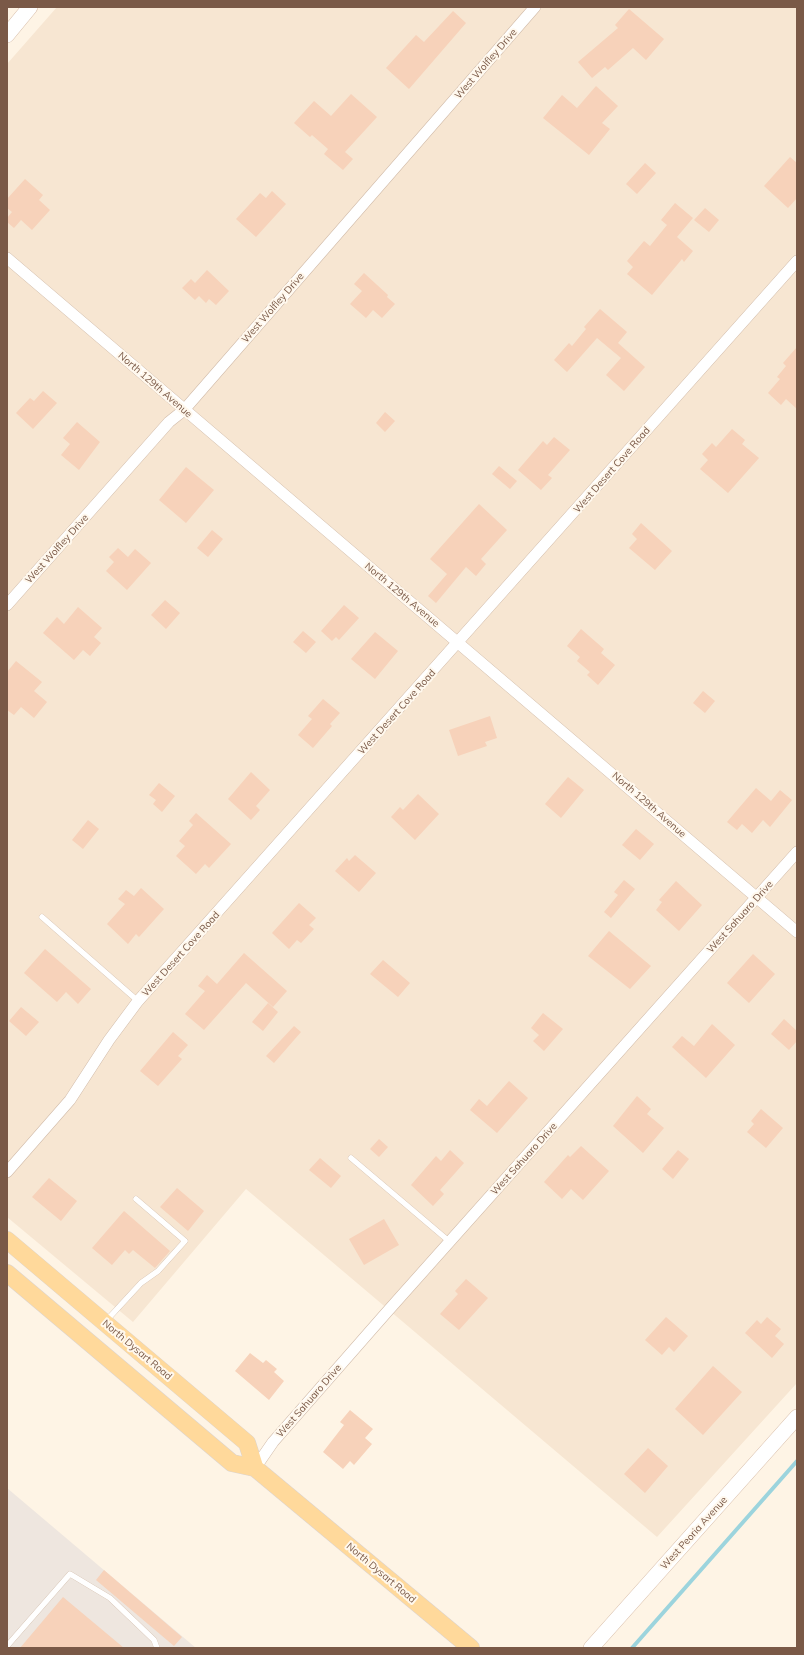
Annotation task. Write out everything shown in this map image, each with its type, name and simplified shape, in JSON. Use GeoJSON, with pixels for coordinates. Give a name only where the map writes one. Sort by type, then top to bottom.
{"type":"FeatureCollection","features":[{"type":"Feature","properties":{"kind":"main road"},"geometry":{"type":"LineString","coordinates":[[7,35],[30,7]]}},
{"type":"Feature","properties":{"kind":"main road","name":"North Dysart Road"},"geometry":{"type":"LineString","coordinates":[[7,1240],[247,1443],[254,1468]]}},
{"type":"Feature","properties":{"kind":"main road","name":"North Dysart Road"},"geometry":{"type":"LineString","coordinates":[[7,1273],[232,1463],[254,1468],[471,1648]]}},
{"type":"Feature","properties":{"kind":"main road","name":"West Peoria Avenue"},"geometry":{"type":"LineString","coordinates":[[592,1648],[797,1417]]}},
{"type":"Feature","properties":{"kind":"street","name":"West Wolfley Drive"},"geometry":{"type":"LineString","coordinates":[[7,606],[169,422],[184,410],[535,7]]}},
{"type":"Feature","properties":{"kind":"street","name":"North 129th Avenue"},"geometry":{"type":"LineString","coordinates":[[7,258],[797,932]]}},
{"type":"Feature","properties":{"kind":"street","name":"West Desert Cove Road"},"geometry":{"type":"LineString","coordinates":[[7,1172],[70,1100],[109,1040],[138,1002],[459,643],[797,261]]}},
{"type":"Feature","properties":{"kind":"street","name":"West Sahuaro Drive"},"geometry":{"type":"LineString","coordinates":[[254,1468],[274,1442],[450,1242],[797,852]]}},
{"type":"Feature","properties":{"kind":"lane"},"geometry":{"type":"LineString","coordinates":[[42,918],[138,1002]]}},
{"type":"Feature","properties":{"kind":"lane"},"geometry":{"type":"LineString","coordinates":[[351,1158],[450,1242]]}},
{"type":"Feature","properties":{"kind":"lane"},"geometry":{"type":"LineString","coordinates":[[105,1322],[141,1282],[158,1272],[185,1241],[136,1199]]}},
{"type":"Feature","properties":{"kind":"lane"},"geometry":{"type":"LineString","coordinates":[[7,1646],[70,1574],[110,1598],[154,1640],[157,1648]]}},
{"type":"Feature","properties":{"kind":"shaded area"},"geometry":{"type":"Polygon","coordinates":[[[57,7],[797,7],[797,1383],[657,1537],[246,1189],[133,1322],[7,1217],[7,64],[57,7]]]}},
{"type":"Feature","properties":{"kind":"shaded area"},"geometry":{"type":"Polygon","coordinates":[[[7,1488],[196,1648],[7,1648],[7,1488]]]}},
{"type":"Feature","properties":{"kind":"building"},"geometry":{"type":"Polygon","coordinates":[[[629,9],[664,39],[646,60],[633,48],[608,70],[605,67],[592,78],[578,62],[618,28],[615,25],[629,9]]]}},
{"type":"Feature","properties":{"kind":"building"},"geometry":{"type":"Polygon","coordinates":[[[453,11],[466,23],[409,89],[386,68],[416,35],[424,42],[453,11]]]}},
{"type":"Feature","properties":{"kind":"building"},"geometry":{"type":"Polygon","coordinates":[[[596,86],[618,106],[602,123],[610,129],[589,155],[543,118],[562,95],[577,108],[596,86]]]}},
{"type":"Feature","properties":{"kind":"building"},"geometry":{"type":"Polygon","coordinates":[[[351,94],[377,117],[345,152],[353,159],[343,170],[324,154],[328,149],[312,135],[310,137],[294,123],[314,101],[331,116],[351,94]]]}},
{"type":"Feature","properties":{"kind":"building"},"geometry":{"type":"Polygon","coordinates":[[[790,157],[797,163],[797,198],[788,208],[764,186],[790,157]]]}},
{"type":"Feature","properties":{"kind":"building"},"geometry":{"type":"Polygon","coordinates":[[[645,163],[656,173],[637,194],[626,184],[645,163]]]}},
{"type":"Feature","properties":{"kind":"building"},"geometry":{"type":"Polygon","coordinates":[[[25,179],[43,195],[39,200],[50,210],[32,230],[21,220],[14,228],[7,222],[7,218],[12,212],[7,208],[7,199],[25,179]]]}},
{"type":"Feature","properties":{"kind":"building"},"geometry":{"type":"Polygon","coordinates":[[[272,191],[286,204],[256,237],[236,219],[260,193],[266,198],[272,191]]]}},
{"type":"Feature","properties":{"kind":"building"},"geometry":{"type":"Polygon","coordinates":[[[675,203],[693,218],[677,237],[693,251],[684,262],[682,259],[652,295],[627,274],[633,267],[627,261],[644,241],[650,246],[667,225],[661,220],[675,203]]]}},
{"type":"Feature","properties":{"kind":"building"},"geometry":{"type":"Polygon","coordinates":[[[705,208],[719,220],[709,232],[694,220],[705,208]]]}},
{"type":"Feature","properties":{"kind":"building"},"geometry":{"type":"Polygon","coordinates":[[[207,270],[229,291],[216,305],[209,299],[206,303],[199,296],[195,300],[182,288],[191,279],[195,283],[207,270]]]}},
{"type":"Feature","properties":{"kind":"building"},"geometry":{"type":"Polygon","coordinates":[[[364,273],[388,295],[387,297],[395,304],[382,318],[373,310],[366,318],[350,304],[362,291],[354,284],[364,273]]]}},
{"type":"Feature","properties":{"kind":"building"},"geometry":{"type":"Polygon","coordinates":[[[600,309],[627,332],[618,343],[645,367],[624,391],[606,375],[621,358],[597,338],[567,372],[554,360],[569,343],[572,346],[586,329],[584,327],[600,309]]]}},
{"type":"Feature","properties":{"kind":"building"},"geometry":{"type":"Polygon","coordinates":[[[797,347],[797,409],[786,399],[781,405],[768,393],[780,379],[777,377],[786,366],[783,363],[797,347]]]}},
{"type":"Feature","properties":{"kind":"building"},"geometry":{"type":"Polygon","coordinates":[[[43,391],[57,403],[33,429],[16,413],[30,398],[34,401],[43,391]]]}},
{"type":"Feature","properties":{"kind":"building"},"geometry":{"type":"Polygon","coordinates":[[[385,412],[395,421],[385,432],[376,423],[385,412]]]}},
{"type":"Feature","properties":{"kind":"building"},"geometry":{"type":"Polygon","coordinates":[[[77,422],[100,442],[79,470],[61,455],[70,444],[63,438],[77,422]]]}},
{"type":"Feature","properties":{"kind":"building"},"geometry":{"type":"Polygon","coordinates":[[[732,429],[745,440],[742,444],[759,458],[728,493],[700,469],[708,460],[702,454],[712,443],[716,447],[732,429]]]}},
{"type":"Feature","properties":{"kind":"building"},"geometry":{"type":"Polygon","coordinates":[[[554,437],[570,450],[548,475],[552,478],[541,490],[518,470],[543,441],[547,445],[554,437]]]}},
{"type":"Feature","properties":{"kind":"building"},"geometry":{"type":"Polygon","coordinates":[[[499,466],[517,481],[510,489],[492,474],[499,466]]]}},
{"type":"Feature","properties":{"kind":"building"},"geometry":{"type":"Polygon","coordinates":[[[186,467],[214,490],[186,523],[159,500],[186,467]]]}},
{"type":"Feature","properties":{"kind":"building"},"geometry":{"type":"Polygon","coordinates":[[[479,504],[507,530],[481,559],[486,564],[476,576],[466,567],[436,603],[428,596],[447,574],[430,559],[479,504]]]}},
{"type":"Feature","properties":{"kind":"building"},"geometry":{"type":"Polygon","coordinates":[[[641,523],[672,551],[655,570],[629,548],[637,539],[632,534],[641,523]]]}},
{"type":"Feature","properties":{"kind":"building"},"geometry":{"type":"Polygon","coordinates":[[[212,530],[223,539],[208,557],[197,548],[212,530]]]}},
{"type":"Feature","properties":{"kind":"building"},"geometry":{"type":"Polygon","coordinates":[[[118,548],[128,557],[135,549],[151,563],[127,590],[106,571],[114,562],[109,557],[118,548]]]}},
{"type":"Feature","properties":{"kind":"building"},"geometry":{"type":"Polygon","coordinates":[[[165,600],[180,613],[166,629],[151,615],[165,600]]]}},
{"type":"Feature","properties":{"kind":"building"},"geometry":{"type":"Polygon","coordinates":[[[344,605],[359,618],[339,640],[336,637],[332,641],[321,631],[344,605]]]}},
{"type":"Feature","properties":{"kind":"building"},"geometry":{"type":"Polygon","coordinates":[[[78,607],[102,628],[94,637],[101,643],[90,656],[83,650],[74,660],[43,633],[57,617],[64,624],[78,607]]]}},
{"type":"Feature","properties":{"kind":"building"},"geometry":{"type":"Polygon","coordinates":[[[581,629],[604,649],[601,653],[615,665],[598,685],[587,675],[590,672],[577,661],[580,657],[567,646],[581,629]]]}},
{"type":"Feature","properties":{"kind":"building"},"geometry":{"type":"Polygon","coordinates":[[[303,631],[316,642],[306,653],[293,642],[303,631]]]}},
{"type":"Feature","properties":{"kind":"building"},"geometry":{"type":"Polygon","coordinates":[[[375,632],[398,651],[375,679],[351,659],[375,632]]]}},
{"type":"Feature","properties":{"kind":"building"},"geometry":{"type":"Polygon","coordinates":[[[16,661],[42,682],[34,691],[47,702],[34,718],[21,707],[14,715],[7,710],[7,672],[16,661]]]}},
{"type":"Feature","properties":{"kind":"building"},"geometry":{"type":"Polygon","coordinates":[[[703,691],[715,701],[705,713],[693,703],[703,691]]]}},
{"type":"Feature","properties":{"kind":"building"},"geometry":{"type":"Polygon","coordinates":[[[323,699],[340,713],[330,724],[332,726],[313,748],[298,735],[312,719],[308,716],[323,699]]]}},
{"type":"Feature","properties":{"kind":"building"},"geometry":{"type":"Polygon","coordinates":[[[490,716],[497,738],[485,742],[487,746],[458,756],[449,730],[490,716]]]}},
{"type":"Feature","properties":{"kind":"building"},"geometry":{"type":"Polygon","coordinates":[[[251,772],[270,790],[256,806],[260,810],[251,820],[228,799],[251,772]]]}},
{"type":"Feature","properties":{"kind":"building"},"geometry":{"type":"Polygon","coordinates":[[[568,777],[584,790],[561,818],[545,804],[568,777]]]}},
{"type":"Feature","properties":{"kind":"building"},"geometry":{"type":"Polygon","coordinates":[[[159,783],[175,796],[162,812],[153,804],[156,800],[149,795],[159,783]]]}},
{"type":"Feature","properties":{"kind":"building"},"geometry":{"type":"Polygon","coordinates":[[[756,788],[771,801],[780,790],[792,800],[770,827],[763,820],[752,833],[742,824],[737,830],[727,822],[756,788]]]}},
{"type":"Feature","properties":{"kind":"building"},"geometry":{"type":"Polygon","coordinates":[[[418,794],[439,814],[415,840],[391,817],[400,807],[403,810],[418,794]]]}},
{"type":"Feature","properties":{"kind":"building"},"geometry":{"type":"Polygon","coordinates":[[[196,813],[231,844],[209,868],[205,864],[196,874],[176,856],[185,846],[179,841],[193,825],[189,821],[196,813]]]}},
{"type":"Feature","properties":{"kind":"building"},"geometry":{"type":"Polygon","coordinates":[[[88,820],[99,829],[83,849],[72,840],[88,820]]]}},
{"type":"Feature","properties":{"kind":"building"},"geometry":{"type":"Polygon","coordinates":[[[636,829],[654,844],[640,860],[622,845],[636,829]]]}},
{"type":"Feature","properties":{"kind":"building"},"geometry":{"type":"Polygon","coordinates":[[[355,855],[376,873],[359,892],[335,871],[347,858],[349,861],[355,855]]]}},
{"type":"Feature","properties":{"kind":"building"},"geometry":{"type":"Polygon","coordinates":[[[624,880],[635,889],[611,918],[604,912],[618,895],[614,892],[624,880]]]}},
{"type":"Feature","properties":{"kind":"building"},"geometry":{"type":"Polygon","coordinates":[[[676,881],[702,905],[679,931],[656,910],[662,902],[659,900],[676,881]]]}},
{"type":"Feature","properties":{"kind":"building"},"geometry":{"type":"Polygon","coordinates":[[[141,888],[164,909],[139,937],[136,934],[128,944],[107,924],[125,904],[118,899],[126,890],[134,896],[141,888]]]}},
{"type":"Feature","properties":{"kind":"building"},"geometry":{"type":"Polygon","coordinates":[[[299,903],[316,918],[309,925],[314,929],[301,943],[297,940],[289,949],[272,933],[299,903]]]}},
{"type":"Feature","properties":{"kind":"building"},"geometry":{"type":"Polygon","coordinates":[[[609,931],[651,966],[630,989],[588,956],[609,931]]]}},
{"type":"Feature","properties":{"kind":"building"},"geometry":{"type":"Polygon","coordinates":[[[45,949],[91,989],[78,1004],[66,992],[57,1002],[24,973],[45,949]]]}},
{"type":"Feature","properties":{"kind":"building"},"geometry":{"type":"Polygon","coordinates":[[[244,953],[287,991],[273,1007],[246,983],[204,1030],[185,1014],[205,991],[198,986],[207,975],[217,984],[244,953]]]}},
{"type":"Feature","properties":{"kind":"building"},"geometry":{"type":"Polygon","coordinates":[[[753,954],[775,974],[749,1003],[727,983],[753,954]]]}},
{"type":"Feature","properties":{"kind":"building"},"geometry":{"type":"Polygon","coordinates":[[[383,960],[410,983],[398,997],[370,974],[383,960]]]}},
{"type":"Feature","properties":{"kind":"building"},"geometry":{"type":"Polygon","coordinates":[[[268,1003],[278,1012],[263,1031],[252,1022],[268,1003]]]}},
{"type":"Feature","properties":{"kind":"building"},"geometry":{"type":"Polygon","coordinates":[[[21,1007],[39,1022],[26,1036],[9,1021],[21,1007]]]}},
{"type":"Feature","properties":{"kind":"building"},"geometry":{"type":"Polygon","coordinates":[[[543,1013],[563,1029],[544,1051],[533,1041],[539,1035],[531,1028],[543,1013]]]}},
{"type":"Feature","properties":{"kind":"building"},"geometry":{"type":"Polygon","coordinates":[[[784,1019],[797,1031],[797,1041],[789,1050],[771,1034],[784,1019]]]}},
{"type":"Feature","properties":{"kind":"building"},"geometry":{"type":"Polygon","coordinates":[[[712,1024],[735,1045],[706,1078],[672,1047],[682,1036],[694,1046],[712,1024]]]}},
{"type":"Feature","properties":{"kind":"building"},"geometry":{"type":"Polygon","coordinates":[[[294,1026],[301,1032],[274,1063],[266,1056],[294,1026]]]}},
{"type":"Feature","properties":{"kind":"building"},"geometry":{"type":"Polygon","coordinates":[[[173,1032],[188,1045],[178,1056],[182,1059],[158,1086],[140,1071],[173,1032]]]}},
{"type":"Feature","properties":{"kind":"building"},"geometry":{"type":"Polygon","coordinates":[[[509,1081],[528,1098],[497,1133],[470,1110],[479,1099],[487,1106],[509,1081]]]}},
{"type":"Feature","properties":{"kind":"building"},"geometry":{"type":"Polygon","coordinates":[[[637,1096],[651,1109],[647,1114],[664,1128],[643,1153],[613,1126],[637,1096]]]}},
{"type":"Feature","properties":{"kind":"building"},"geometry":{"type":"Polygon","coordinates":[[[761,1109],[783,1128],[766,1148],[747,1132],[754,1124],[751,1121],[761,1109]]]}},
{"type":"Feature","properties":{"kind":"building"},"geometry":{"type":"Polygon","coordinates":[[[379,1139],[388,1147],[379,1157],[370,1149],[379,1139]]]}},
{"type":"Feature","properties":{"kind":"building"},"geometry":{"type":"Polygon","coordinates":[[[581,1146],[609,1171],[583,1200],[571,1189],[562,1199],[544,1182],[568,1155],[570,1157],[581,1146]]]}},
{"type":"Feature","properties":{"kind":"building"},"geometry":{"type":"Polygon","coordinates":[[[450,1150],[464,1163],[440,1190],[444,1194],[433,1206],[411,1185],[436,1156],[441,1161],[450,1150]]]}},
{"type":"Feature","properties":{"kind":"building"},"geometry":{"type":"Polygon","coordinates":[[[678,1150],[689,1159],[673,1179],[662,1169],[678,1150]]]}},
{"type":"Feature","properties":{"kind":"building"},"geometry":{"type":"Polygon","coordinates":[[[320,1158],[341,1176],[331,1188],[309,1170],[320,1158]]]}},
{"type":"Feature","properties":{"kind":"building"},"geometry":{"type":"Polygon","coordinates":[[[49,1178],[77,1201],[61,1221],[32,1197],[49,1178]]]}},
{"type":"Feature","properties":{"kind":"building"},"geometry":{"type":"Polygon","coordinates":[[[177,1188],[204,1211],[188,1231],[160,1207],[177,1188]]]}},
{"type":"Feature","properties":{"kind":"building"},"geometry":{"type":"Polygon","coordinates":[[[124,1211],[170,1251],[155,1268],[133,1250],[129,1254],[125,1250],[112,1265],[92,1248],[124,1211]]]}},
{"type":"Feature","properties":{"kind":"building"},"geometry":{"type":"Polygon","coordinates":[[[384,1219],[399,1245],[364,1265],[349,1239],[384,1219]]]}},
{"type":"Feature","properties":{"kind":"building"},"geometry":{"type":"Polygon","coordinates":[[[466,1279],[488,1298],[459,1330],[440,1314],[458,1294],[455,1291],[466,1279]]]}},
{"type":"Feature","properties":{"kind":"building"},"geometry":{"type":"Polygon","coordinates":[[[666,1317],[688,1336],[674,1352],[669,1347],[662,1355],[645,1340],[666,1317]]]}},
{"type":"Feature","properties":{"kind":"building"},"geometry":{"type":"Polygon","coordinates":[[[767,1317],[781,1329],[775,1336],[784,1344],[772,1358],[745,1333],[757,1320],[761,1324],[767,1317]]]}},
{"type":"Feature","properties":{"kind":"building"},"geometry":{"type":"Polygon","coordinates":[[[250,1353],[263,1363],[266,1360],[277,1369],[274,1372],[284,1381],[269,1400],[235,1371],[250,1353]]]}},
{"type":"Feature","properties":{"kind":"building"},"geometry":{"type":"Polygon","coordinates":[[[713,1366],[742,1392],[703,1435],[675,1409],[713,1366]]]}},
{"type":"Feature","properties":{"kind":"building"},"geometry":{"type":"Polygon","coordinates":[[[350,1410],[373,1429],[365,1438],[372,1444],[354,1465],[350,1461],[343,1469],[323,1452],[344,1425],[340,1422],[350,1410]]]}},
{"type":"Feature","properties":{"kind":"building"},"geometry":{"type":"Polygon","coordinates":[[[648,1448],[668,1466],[645,1493],[624,1474],[648,1448]]]}},
{"type":"Feature","properties":{"kind":"building"},"geometry":{"type":"Polygon","coordinates":[[[104,1570],[182,1637],[174,1646],[96,1580],[104,1570]]]}},
{"type":"Feature","properties":{"kind":"building"},"geometry":{"type":"Polygon","coordinates":[[[63,1597],[124,1648],[20,1648],[63,1597]]]}},
{"type":"Feature","properties":{"kind":"waterway"},"geometry":{"type":"LineString","coordinates":[[632,1648],[797,1461]]}}]}
